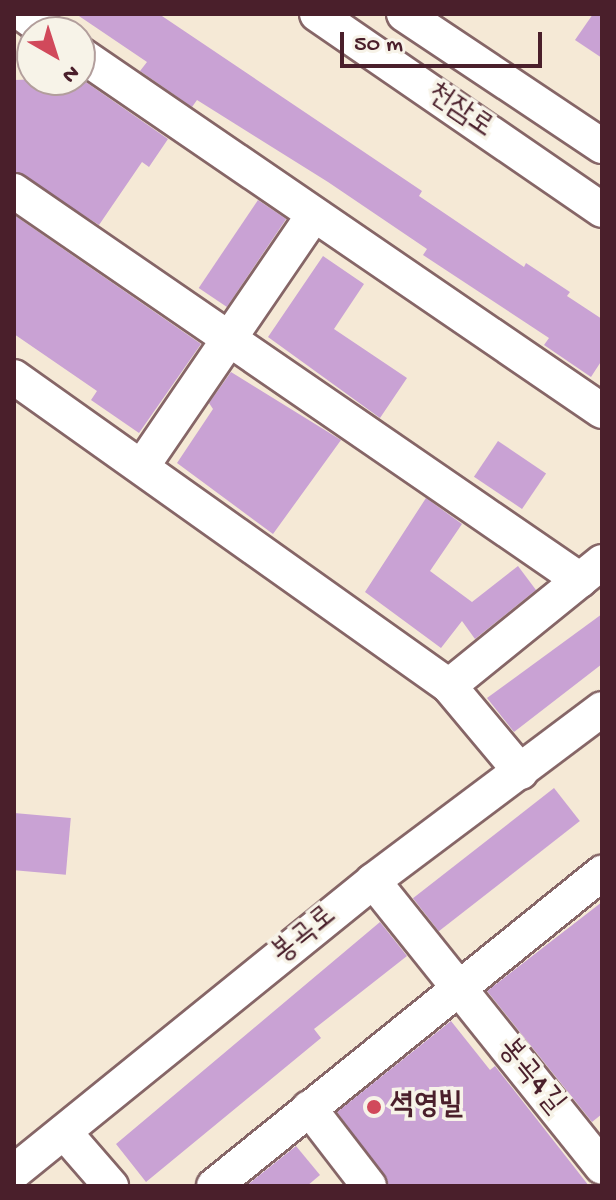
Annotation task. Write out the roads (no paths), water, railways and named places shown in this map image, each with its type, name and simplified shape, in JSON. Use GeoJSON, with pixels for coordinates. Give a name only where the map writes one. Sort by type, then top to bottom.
{"type":"FeatureCollection","features":[{"type":"Feature","properties":{"kind":"street","name":"천잠로"},"geometry":{"type":"LineString","coordinates":[[317,14],[602,210]]}},
{"type":"Feature","properties":{"kind":"street","name":"천잠로"},"geometry":{"type":"LineString","coordinates":[[404,14],[602,146]]}},
{"type":"Feature","properties":{"kind":"street"},"geometry":{"type":"LineString","coordinates":[[96,65],[602,411]]}},
{"type":"Feature","properties":{"kind":"street"},"geometry":{"type":"LineString","coordinates":[[14,191],[230,339],[591,571],[449,686]]}},
{"type":"Feature","properties":{"kind":"street"},"geometry":{"type":"LineString","coordinates":[[143,465],[313,216]]}},
{"type":"Feature","properties":{"kind":"street"},"geometry":{"type":"LineString","coordinates":[[14,377],[143,465],[449,686],[521,772]]}},
{"type":"Feature","properties":{"kind":"street","name":"봉곡로"},"geometry":{"type":"LineString","coordinates":[[14,1172],[373,881],[602,709]]}},
{"type":"Feature","properties":{"kind":"street"},"geometry":{"type":"LineString","coordinates":[[214,1186],[602,873]]}},
{"type":"Feature","properties":{"kind":"street","name":"봉곡4길"},"geometry":{"type":"LineString","coordinates":[[373,881],[602,1167]]}},
{"type":"Feature","properties":{"kind":"street"},"geometry":{"type":"LineString","coordinates":[[309,1108],[369,1186]]}},
{"type":"Feature","properties":{"kind":"street"},"geometry":{"type":"LineString","coordinates":[[64,1132],[111,1186]]}},
{"type":"Feature","properties":{"kind":"place","name":"셕영빌"},"geometry":{"type":"Point","coordinates":[374,1107]}}]}
